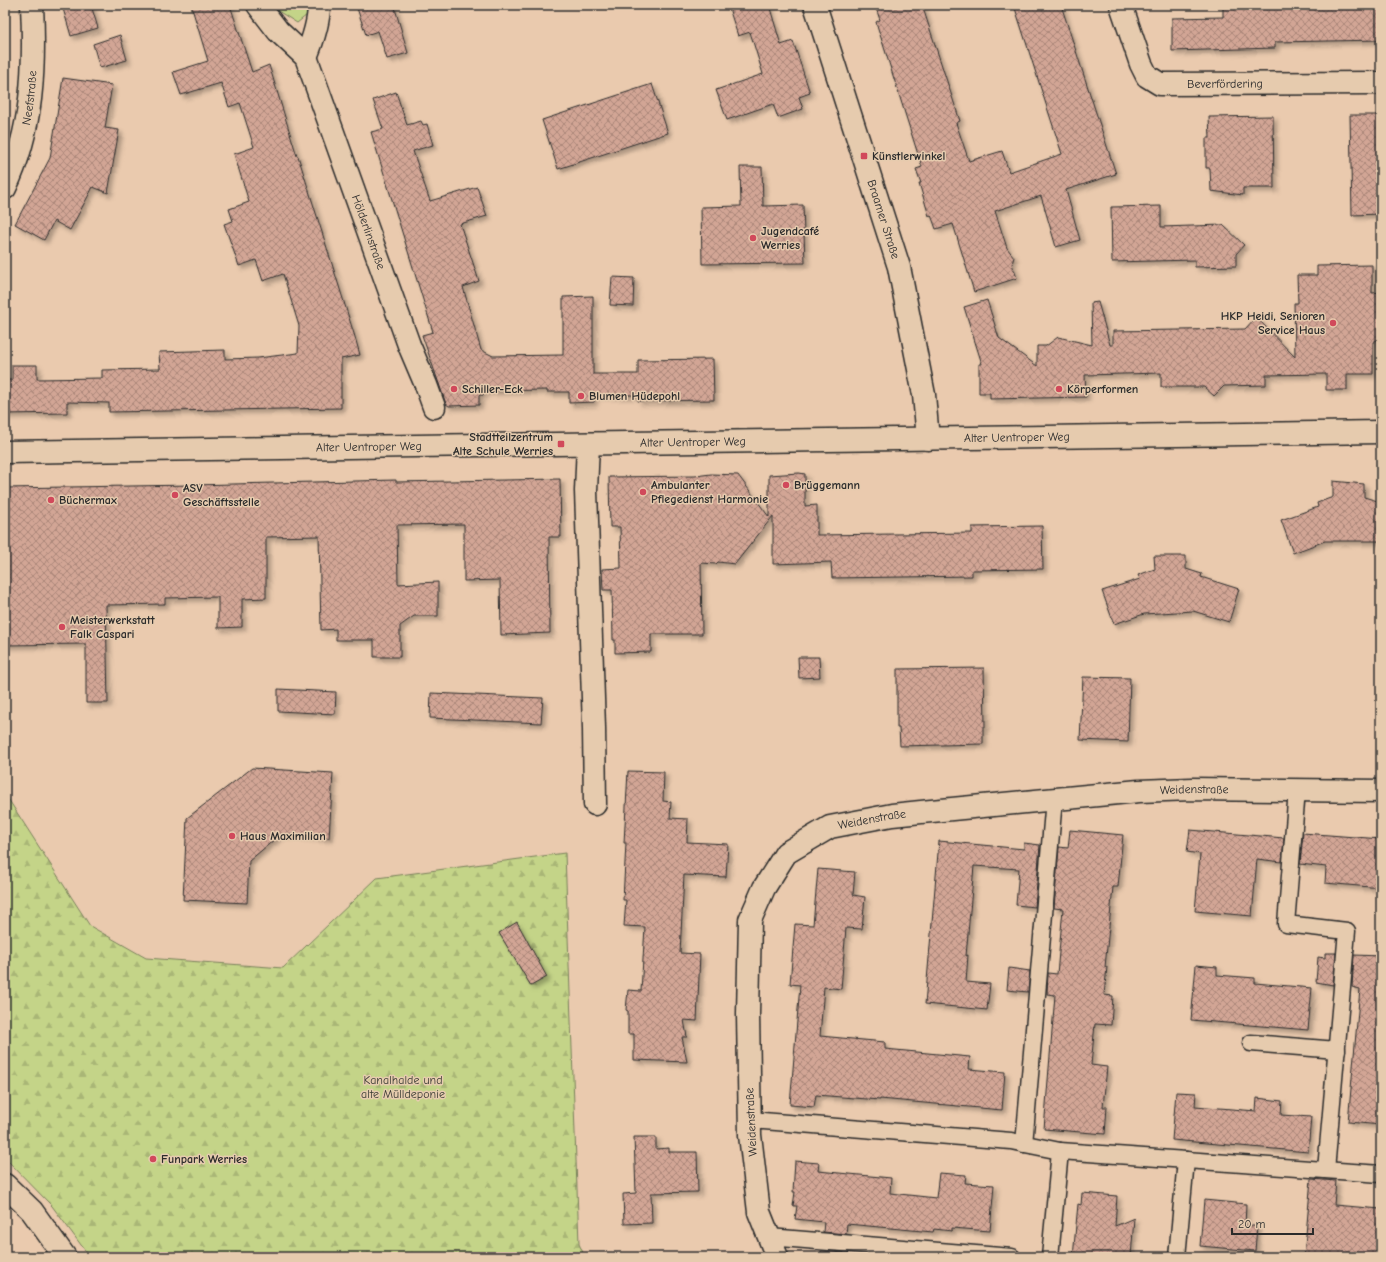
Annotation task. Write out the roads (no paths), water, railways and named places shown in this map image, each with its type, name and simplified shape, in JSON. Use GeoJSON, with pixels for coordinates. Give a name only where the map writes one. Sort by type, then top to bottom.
{"type":"FeatureCollection","features":[{"type":"Feature","properties":{"kind":"street","name":"Neefstraße"},"geometry":{"type":"LineString","coordinates":[[5,188],[25,131],[33,77],[32,5]]}},
{"type":"Feature","properties":{"kind":"street","name":"Hölderlinstraße"},"geometry":{"type":"LineString","coordinates":[[258,5],[278,31],[306,57],[409,345],[434,407]]}},
{"type":"Feature","properties":{"kind":"street"},"geometry":{"type":"LineString","coordinates":[[306,57],[318,22],[319,5]]}},
{"type":"Feature","properties":{"kind":"street","name":"Braamer Straße"},"geometry":{"type":"LineString","coordinates":[[815,5],[899,267],[924,395],[928,439]]}},
{"type":"Feature","properties":{"kind":"street","name":"Beverfördering"},"geometry":{"type":"LineString","coordinates":[[1122,5],[1141,64],[1147,76],[1160,84],[1381,83]]}},
{"type":"Feature","properties":{"kind":"street","name":"Alter Uentroper Weg"},"geometry":{"type":"LineString","coordinates":[[5,452],[1381,432]]}},
{"type":"Feature","properties":{"kind":"street"},"geometry":{"type":"LineString","coordinates":[[588,444],[586,492],[595,804]]}},
{"type":"Feature","properties":{"kind":"street","name":"Weidenstraße"},"geometry":{"type":"LineString","coordinates":[[777,1257],[759,1212],[750,1135],[748,1014],[750,920],[764,888],[786,853],[830,827],[892,815],[1054,799],[1192,789],[1381,791]]}},
{"type":"Feature","properties":{"kind":"street"},"geometry":{"type":"LineString","coordinates":[[5,1185],[32,1211],[65,1257]]}},
{"type":"Feature","properties":{"kind":"lane"},"geometry":{"type":"LineString","coordinates":[[1297,790],[1286,924],[1347,931],[1326,1170]]}},
{"type":"Feature","properties":{"kind":"lane"},"geometry":{"type":"LineString","coordinates":[[1024,1144],[1054,799]]}},
{"type":"Feature","properties":{"kind":"lane"},"geometry":{"type":"LineString","coordinates":[[1251,1043],[1337,1050]]}},
{"type":"Feature","properties":{"kind":"lane"},"geometry":{"type":"LineString","coordinates":[[750,1120],[1003,1140],[1060,1151],[1381,1174]]}},
{"type":"Feature","properties":{"kind":"lane"},"geometry":{"type":"LineString","coordinates":[[1050,1257],[1060,1151]]}},
{"type":"Feature","properties":{"kind":"lane"},"geometry":{"type":"LineString","coordinates":[[1177,1257],[1186,1160]]}},
{"type":"Feature","properties":{"kind":"lane"},"geometry":{"type":"LineString","coordinates":[[769,1237],[1012,1257]]}},
{"type":"Feature","properties":{"kind":"place","name":"Künstlerwinkel"},"geometry":{"type":"Point","coordinates":[864,156]}},
{"type":"Feature","properties":{"kind":"place","name":"Jugendcafé Werries"},"geometry":{"type":"Point","coordinates":[753,238]}},
{"type":"Feature","properties":{"kind":"place","name":"HKP Heidi, Senioren Service Haus"},"geometry":{"type":"Point","coordinates":[1333,323]}},
{"type":"Feature","properties":{"kind":"place","name":"Schiller-Eck"},"geometry":{"type":"Point","coordinates":[454,389]}},
{"type":"Feature","properties":{"kind":"place","name":"Körperformen"},"geometry":{"type":"Point","coordinates":[1059,389]}},
{"type":"Feature","properties":{"kind":"place","name":"Blumen Hüdepohl"},"geometry":{"type":"Point","coordinates":[581,396]}},
{"type":"Feature","properties":{"kind":"place","name":"Stadtteilzentrum Alte Schule Werries"},"geometry":{"type":"Point","coordinates":[561,444]}},
{"type":"Feature","properties":{"kind":"place","name":"Brüggemann"},"geometry":{"type":"Point","coordinates":[786,485]}},
{"type":"Feature","properties":{"kind":"place","name":"Ambulanter Pflegedienst Harmonie"},"geometry":{"type":"Point","coordinates":[643,492]}},
{"type":"Feature","properties":{"kind":"place","name":"ASV Geschäftsstelle"},"geometry":{"type":"Point","coordinates":[175,495]}},
{"type":"Feature","properties":{"kind":"place","name":"Büchermax"},"geometry":{"type":"Point","coordinates":[51,500]}},
{"type":"Feature","properties":{"kind":"place","name":"Meisterwerkstatt Falk Caspari"},"geometry":{"type":"Point","coordinates":[62,627]}},
{"type":"Feature","properties":{"kind":"place","name":"Haus Maximilian"},"geometry":{"type":"Point","coordinates":[232,836]}},
{"type":"Feature","properties":{"kind":"place","name":"Funpark Werries"},"geometry":{"type":"Point","coordinates":[153,1159]}},
{"type":"Feature","properties":{"kind":"park label","name":"Kanalhalde und alte Mülldeponie"},"geometry":{"type":"Point","coordinates":[403,1087]}}]}
